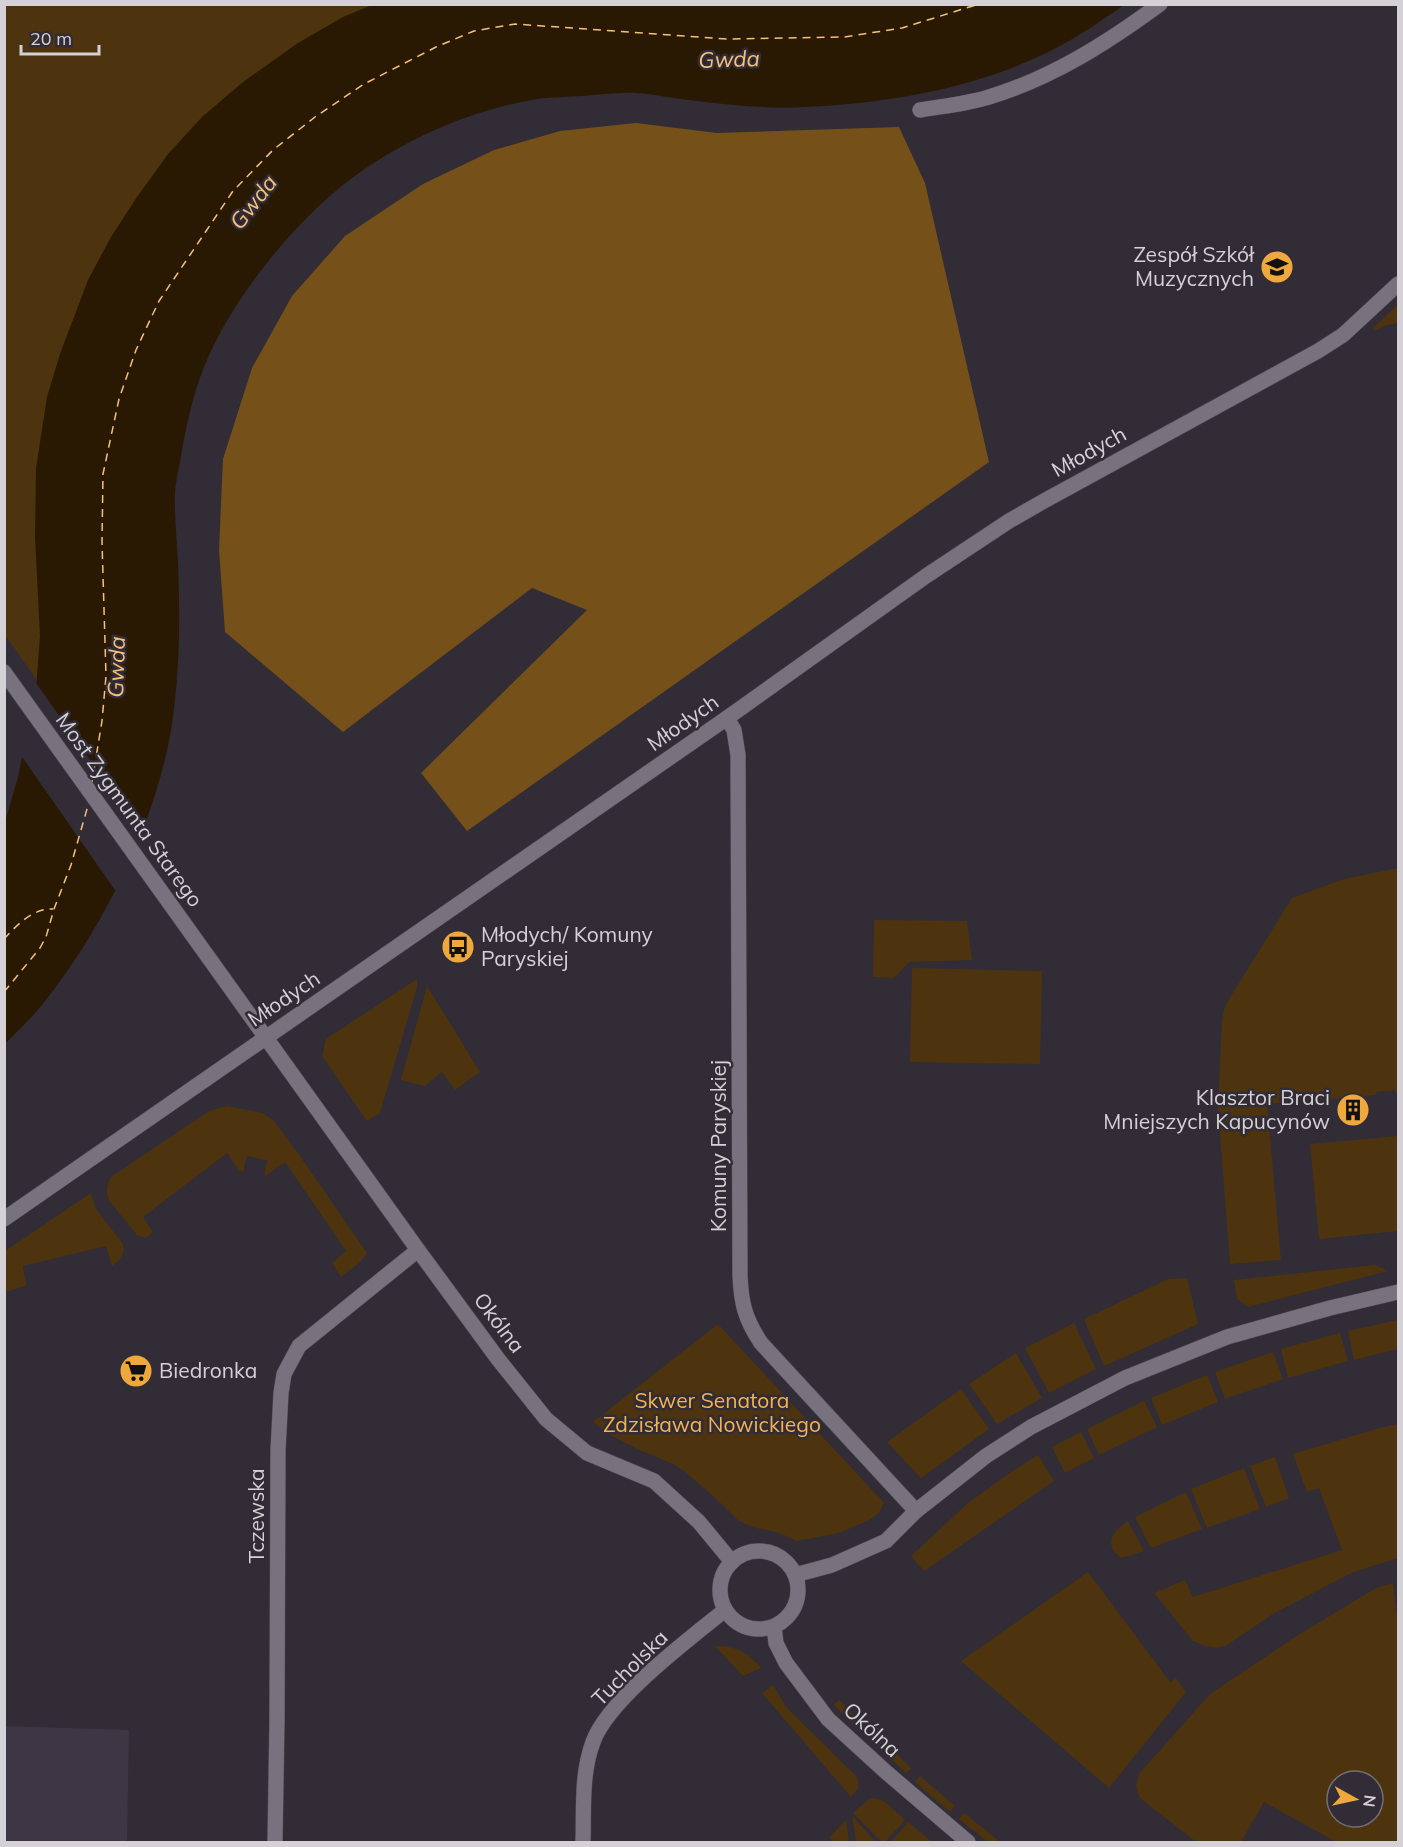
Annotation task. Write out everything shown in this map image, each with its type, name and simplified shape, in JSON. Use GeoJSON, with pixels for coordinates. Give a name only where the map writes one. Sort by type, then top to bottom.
{"type":"FeatureCollection","features":[{"type":"Feature","properties":{"kind":"street"},"geometry":{"type":"LineString","coordinates":[[920,110],[987,98],[1032,82],[1079,58],[1160,4]]}},
{"type":"Feature","properties":{"kind":"street","name":"Młodych"},"geometry":{"type":"LineString","coordinates":[[4,1219],[727,718],[926,576],[1009,521],[1318,351],[1343,335],[1398,284]]}},
{"type":"Feature","properties":{"kind":"street","name":"Most Zygmunta Starego"},"geometry":{"type":"LineString","coordinates":[[4,672],[266,1037]]}},
{"type":"Feature","properties":{"kind":"street","name":"Komuny Paryskiej"},"geometry":{"type":"LineString","coordinates":[[727,718],[734,730],[738,755],[740,1275],[744,1310],[750,1328],[761,1343],[916,1511]]}},
{"type":"Feature","properties":{"kind":"street","name":"Okólna"},"geometry":{"type":"LineString","coordinates":[[266,1037],[418,1250],[498,1359],[546,1419],[587,1453],[654,1481],[699,1522],[732,1562]]}},
{"type":"Feature","properties":{"kind":"street","name":"Tczewska"},"geometry":{"type":"LineString","coordinates":[[275,1842],[278,1450],[284,1374],[295,1353],[307,1339],[418,1250]]}},
{"type":"Feature","properties":{"kind":"street"},"geometry":{"type":"LineString","coordinates":[[795,1575],[832,1565],[886,1541],[916,1511],[986,1456],[1031,1427],[1125,1378],[1197,1348],[1249,1330],[1398,1292]]}},
{"type":"Feature","properties":{"kind":"street"},"geometry":{"type":"LineString","coordinates":[[754,1551],[767,1551],[779,1556],[795,1575],[798,1587],[793,1611],[774,1627],[763,1630],[741,1626],[731,1619],[720,1598],[720,1585],[724,1572],[742,1555],[754,1551]]}},
{"type":"Feature","properties":{"kind":"street","name":"Tucholska"},"geometry":{"type":"LineString","coordinates":[[583,1842],[586,1767],[593,1741],[607,1718],[639,1683],[725,1610]]}},
{"type":"Feature","properties":{"kind":"street","name":"Okólna"},"geometry":{"type":"LineString","coordinates":[[774,1627],[776,1643],[786,1663],[828,1719],[968,1842]]}},
{"type":"Feature","properties":{"kind":"shaded area"},"geometry":{"type":"Polygon","coordinates":[[[636,123],[717,133],[899,127],[925,183],[989,462],[467,831],[421,773],[587,610],[532,588],[343,732],[225,632],[219,550],[223,459],[252,368],[292,296],[345,236],[423,184],[494,150],[560,131],[636,123]]]}},
{"type":"Feature","properties":{"kind":"shaded area"},"geometry":{"type":"Polygon","coordinates":[[[5,1726],[129,1730],[127,1842],[5,1842],[5,1726]]]}},
{"type":"Feature","properties":{"kind":"green space"},"geometry":{"type":"Polygon","coordinates":[[[4,5],[384,5],[39,575],[41,686],[5,635],[4,5]]]}},
{"type":"Feature","properties":{"kind":"green space"},"geometry":{"type":"Polygon","coordinates":[[[1398,304],[1398,323],[1376,330],[1373,328],[1398,304]]]}},
{"type":"Feature","properties":{"kind":"green space"},"geometry":{"type":"Polygon","coordinates":[[[1398,868],[1398,1093],[1395,1093],[1395,1090],[1376,1092],[1376,1095],[1267,1104],[1281,1260],[1230,1264],[1218,1109],[1224,1010],[1292,898],[1344,879],[1398,868]]]}},
{"type":"Feature","properties":{"kind":"green space"},"geometry":{"type":"Polygon","coordinates":[[[874,920],[967,921],[972,960],[909,962],[894,978],[873,977],[874,920]]]}},
{"type":"Feature","properties":{"kind":"green space"},"geometry":{"type":"Polygon","coordinates":[[[912,968],[1042,971],[1040,1064],[910,1062],[912,968]]]}},
{"type":"Feature","properties":{"kind":"green space"},"geometry":{"type":"Polygon","coordinates":[[[417,979],[417,987],[380,1113],[367,1121],[322,1056],[326,1039],[417,979]]]}},
{"type":"Feature","properties":{"kind":"green space"},"geometry":{"type":"Polygon","coordinates":[[[427,986],[480,1072],[455,1090],[442,1072],[425,1086],[401,1080],[427,986]]]}},
{"type":"Feature","properties":{"kind":"green space"},"geometry":{"type":"Polygon","coordinates":[[[227,1106],[263,1113],[274,1121],[367,1253],[360,1262],[341,1277],[332,1263],[346,1251],[285,1162],[264,1177],[267,1160],[247,1156],[243,1172],[239,1171],[227,1153],[143,1217],[153,1232],[146,1238],[137,1235],[110,1202],[107,1190],[111,1177],[209,1111],[227,1106]]]}},
{"type":"Feature","properties":{"kind":"green space"},"geometry":{"type":"Polygon","coordinates":[[[1398,1136],[1398,1231],[1319,1239],[1310,1144],[1398,1136]]]}},
{"type":"Feature","properties":{"kind":"green space"},"geometry":{"type":"Polygon","coordinates":[[[91,1193],[96,1209],[123,1244],[123,1254],[120,1259],[112,1266],[106,1246],[23,1266],[26,1286],[5,1292],[5,1251],[91,1193]]]}},
{"type":"Feature","properties":{"kind":"green space"},"geometry":{"type":"Polygon","coordinates":[[[1375,1265],[1388,1271],[1248,1307],[1237,1299],[1234,1280],[1375,1265]]]}},
{"type":"Feature","properties":{"kind":"green space"},"geometry":{"type":"Polygon","coordinates":[[[1187,1278],[1198,1324],[1104,1366],[1084,1319],[1168,1279],[1187,1278]]]}},
{"type":"Feature","properties":{"kind":"green space"},"geometry":{"type":"Polygon","coordinates":[[[1398,1320],[1398,1349],[1354,1360],[1348,1331],[1398,1320]]]}},
{"type":"Feature","properties":{"kind":"green space"},"geometry":{"type":"Polygon","coordinates":[[[1074,1323],[1096,1369],[1049,1393],[1025,1348],[1074,1323]]]}},
{"type":"Feature","properties":{"kind":"green space","name":"Skwer Senatora Zdzisława Nowickiego"},"geometry":{"type":"Polygon","coordinates":[[[718,1324],[884,1503],[878,1514],[839,1533],[797,1541],[777,1532],[756,1528],[739,1521],[684,1471],[610,1435],[593,1422],[718,1324]]]}},
{"type":"Feature","properties":{"kind":"green space"},"geometry":{"type":"Polygon","coordinates":[[[1340,1333],[1348,1361],[1288,1378],[1281,1349],[1340,1333]]]}},
{"type":"Feature","properties":{"kind":"green space"},"geometry":{"type":"Polygon","coordinates":[[[1273,1352],[1283,1379],[1225,1399],[1215,1372],[1273,1352]]]}},
{"type":"Feature","properties":{"kind":"green space"},"geometry":{"type":"Polygon","coordinates":[[[1016,1353],[1042,1398],[997,1424],[969,1384],[1016,1353]]]}},
{"type":"Feature","properties":{"kind":"green space"},"geometry":{"type":"Polygon","coordinates":[[[1207,1375],[1218,1402],[1162,1425],[1151,1398],[1207,1375]]]}},
{"type":"Feature","properties":{"kind":"green space"},"geometry":{"type":"Polygon","coordinates":[[[961,1389],[989,1429],[921,1478],[887,1442],[961,1389]]]}},
{"type":"Feature","properties":{"kind":"green space"},"geometry":{"type":"Polygon","coordinates":[[[1144,1401],[1157,1427],[1099,1455],[1087,1429],[1144,1401]]]}},
{"type":"Feature","properties":{"kind":"green space"},"geometry":{"type":"Polygon","coordinates":[[[1398,1424],[1398,1558],[1351,1573],[1273,1614],[1227,1645],[1217,1648],[1193,1641],[1154,1593],[1185,1580],[1193,1597],[1342,1550],[1319,1488],[1307,1492],[1293,1454],[1398,1424]]]}},
{"type":"Feature","properties":{"kind":"green space"},"geometry":{"type":"Polygon","coordinates":[[[1081,1432],[1094,1458],[1065,1473],[1052,1447],[1081,1432]]]}},
{"type":"Feature","properties":{"kind":"green space"},"geometry":{"type":"Polygon","coordinates":[[[1038,1455],[1054,1481],[924,1571],[911,1556],[968,1503],[1038,1455]]]}},
{"type":"Feature","properties":{"kind":"green space"},"geometry":{"type":"Polygon","coordinates":[[[1275,1457],[1289,1498],[1266,1507],[1250,1466],[1275,1457]]]}},
{"type":"Feature","properties":{"kind":"green space"},"geometry":{"type":"Polygon","coordinates":[[[1244,1468],[1260,1509],[1207,1528],[1191,1489],[1244,1468]]]}},
{"type":"Feature","properties":{"kind":"green space"},"geometry":{"type":"Polygon","coordinates":[[[1186,1492],[1202,1529],[1151,1548],[1135,1517],[1186,1492]]]}},
{"type":"Feature","properties":{"kind":"green space"},"geometry":{"type":"Polygon","coordinates":[[[1128,1521],[1144,1551],[1122,1558],[1112,1548],[1111,1543],[1114,1534],[1128,1521]]]}},
{"type":"Feature","properties":{"kind":"green space"},"geometry":{"type":"Polygon","coordinates":[[[1088,1572],[1170,1682],[1176,1678],[1186,1692],[1109,1788],[961,1661],[1088,1572]]]}},
{"type":"Feature","properties":{"kind":"green space"},"geometry":{"type":"Polygon","coordinates":[[[1393,1583],[1398,1628],[1398,1842],[1336,1842],[1264,1802],[1241,1842],[1196,1842],[1140,1798],[1136,1786],[1139,1774],[1210,1694],[1295,1637],[1376,1588],[1393,1583]]]}},
{"type":"Feature","properties":{"kind":"green space"},"geometry":{"type":"Polygon","coordinates":[[[715,1646],[741,1651],[761,1668],[743,1676],[715,1646]]]}},
{"type":"Feature","properties":{"kind":"green space"},"geometry":{"type":"Polygon","coordinates":[[[773,1685],[787,1708],[857,1777],[859,1787],[851,1797],[762,1693],[773,1685]]]}},
{"type":"Feature","properties":{"kind":"green space"},"geometry":{"type":"Polygon","coordinates":[[[839,1700],[870,1731],[865,1736],[834,1705],[839,1700]]]}},
{"type":"Feature","properties":{"kind":"green space"},"geometry":{"type":"Polygon","coordinates":[[[880,1738],[911,1768],[906,1773],[875,1744],[880,1738]]]}},
{"type":"Feature","properties":{"kind":"green space"},"geometry":{"type":"Polygon","coordinates":[[[920,1776],[955,1806],[950,1812],[915,1782],[920,1776]]]}},
{"type":"Feature","properties":{"kind":"green space"},"geometry":{"type":"Polygon","coordinates":[[[873,1798],[884,1801],[905,1820],[885,1842],[882,1842],[853,1813],[873,1798]]]}},
{"type":"Feature","properties":{"kind":"green space"},"geometry":{"type":"Polygon","coordinates":[[[964,1813],[999,1841],[988,1842],[959,1819],[964,1813]]]}},
{"type":"Feature","properties":{"kind":"green space"},"geometry":{"type":"Polygon","coordinates":[[[852,1816],[876,1842],[856,1842],[852,1816]]]}},
{"type":"Feature","properties":{"kind":"green space"},"geometry":{"type":"Polygon","coordinates":[[[846,1820],[849,1842],[834,1842],[829,1838],[846,1820]]]}},
{"type":"Feature","properties":{"kind":"green space"},"geometry":{"type":"Polygon","coordinates":[[[908,1822],[932,1842],[891,1842],[908,1822]]]}},
{"type":"Feature","properties":{"kind":"water","name":"Gwda"},"geometry":{"type":"Polygon","coordinates":[[[372,5],[1124,5],[1074,38],[1027,62],[965,83],[901,97],[837,105],[776,107],[732,105],[622,93],[543,98],[508,105],[450,123],[395,150],[345,184],[322,203],[274,254],[245,292],[220,332],[196,390],[175,491],[179,623],[175,704],[165,761],[154,798],[124,872],[86,943],[42,1005],[5,1044],[5,822],[18,777],[36,689],[40,636],[35,538],[36,468],[47,397],[60,354],[88,280],[111,237],[168,154],[202,117],[243,82],[298,43],[343,17],[372,5]]]}},
{"type":"Feature","properties":{"kind":"pier"},"geometry":{"type":"Polygon","coordinates":[[[34,680],[143,835],[117,893],[20,754],[34,680]]]}},
{"type":"Feature","properties":{"kind":"ferry route"},"geometry":{"type":"LineString","coordinates":[[92,782],[102,721],[106,676],[102,542],[103,474],[119,399],[136,350],[159,301],[233,191],[273,150],[315,117],[364,84],[436,47],[474,31],[515,24],[727,39],[844,37],[902,28],[979,4]]}},
{"type":"Feature","properties":{"kind":"ferry route"},"geometry":{"type":"LineString","coordinates":[[4,992],[40,948],[46,937],[71,865],[89,802]]}},
{"type":"Feature","properties":{"kind":"ferry route"},"geometry":{"type":"LineString","coordinates":[[4,939],[32,914],[53,909]]}},
{"type":"Feature","properties":{"kind":"place","name":"Zespół Szkół Muzycznych"},"geometry":{"type":"Point","coordinates":[1277,267]}},
{"type":"Feature","properties":{"kind":"place","name":"Młodych/ Komuny Paryskiej"},"geometry":{"type":"Point","coordinates":[458,947]}},
{"type":"Feature","properties":{"kind":"place","name":"Klasztor Braci Mniejszych Kapucynów"},"geometry":{"type":"Point","coordinates":[1353,1110]}},
{"type":"Feature","properties":{"kind":"place","name":"Biedronka"},"geometry":{"type":"Point","coordinates":[136,1371]}}]}
